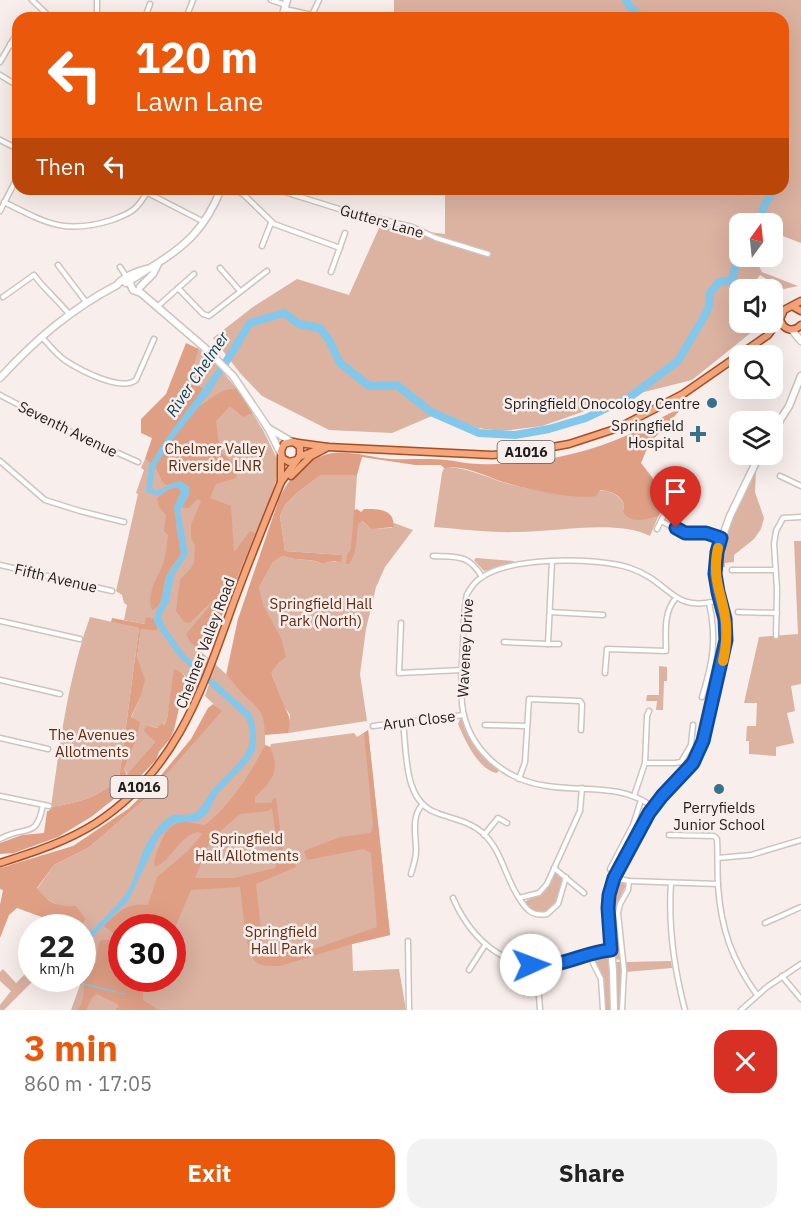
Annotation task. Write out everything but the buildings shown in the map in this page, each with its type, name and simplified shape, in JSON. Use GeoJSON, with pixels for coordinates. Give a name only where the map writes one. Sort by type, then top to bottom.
{"type":"FeatureCollection","features":[{"type":"Feature","properties":{"kind":"main road","name":"A1016"},"geometry":{"type":"LineString","coordinates":[[783,312],[801,301]]}},
{"type":"Feature","properties":{"kind":"main road"},"geometry":{"type":"LineString","coordinates":[[792,306],[801,311]]}},
{"type":"Feature","properties":{"kind":"main road"},"geometry":{"type":"LineString","coordinates":[[783,325],[790,329]]}},
{"type":"Feature","properties":{"kind":"main road","name":"A1016"},"geometry":{"type":"LineString","coordinates":[[293,442],[328,447],[492,455],[519,453],[569,444],[618,428],[663,406],[768,334],[801,325]]}},
{"type":"Feature","properties":{"kind":"main road"},"geometry":{"type":"LineString","coordinates":[[293,442],[300,448],[298,459],[288,462],[281,455],[284,445],[293,442]]}},
{"type":"Feature","properties":{"kind":"main road","name":"A1016"},"geometry":{"type":"LineString","coordinates":[[298,459],[328,447]]}},
{"type":"Feature","properties":{"kind":"main road","name":"A1016"},"geometry":{"type":"LineString","coordinates":[[274,498],[295,470],[311,456],[328,447]]}},
{"type":"Feature","properties":{"kind":"main road","name":"Chelmer Valley Road"},"geometry":{"type":"LineString","coordinates":[[281,455],[281,482]]}},
{"type":"Feature","properties":{"kind":"main road","name":"Chelmer Valley Road"},"geometry":{"type":"LineString","coordinates":[[0,863],[51,846],[97,822],[115,809],[147,779],[173,746],[198,699],[274,498],[281,482],[298,459]]}},
{"type":"Feature","properties":{"kind":"street"},"geometry":{"type":"LineString","coordinates":[[32,0],[45,12]]}},
{"type":"Feature","properties":{"kind":"street"},"geometry":{"type":"LineString","coordinates":[[271,0],[304,12]]}},
{"type":"Feature","properties":{"kind":"street"},"geometry":{"type":"LineString","coordinates":[[147,12],[150,4]]}},
{"type":"Feature","properties":{"kind":"street"},"geometry":{"type":"LineString","coordinates":[[0,62],[12,41]]}},
{"type":"Feature","properties":{"kind":"street"},"geometry":{"type":"LineString","coordinates":[[0,211],[12,187]]}},
{"type":"Feature","properties":{"kind":"street"},"geometry":{"type":"LineString","coordinates":[[4,202],[44,221],[68,228],[79,228],[99,224],[130,213],[138,208],[145,195]]}},
{"type":"Feature","properties":{"kind":"street"},"geometry":{"type":"LineString","coordinates":[[153,195],[205,222]]}},
{"type":"Feature","properties":{"kind":"street"},"geometry":{"type":"LineString","coordinates":[[0,378],[41,337],[69,314],[117,285],[142,275],[147,269],[158,264],[186,243],[205,222],[218,195]]}},
{"type":"Feature","properties":{"kind":"street"},"geometry":{"type":"LineString","coordinates":[[244,195],[271,223],[340,248]]}},
{"type":"Feature","properties":{"kind":"street","name":"Gutters Lane"},"geometry":{"type":"LineString","coordinates":[[295,195],[367,217],[412,227],[436,238],[488,254]]}},
{"type":"Feature","properties":{"kind":"street"},"geometry":{"type":"LineString","coordinates":[[262,246],[271,223]]}},
{"type":"Feature","properties":{"kind":"street"},"geometry":{"type":"LineString","coordinates":[[332,272],[345,233]]}},
{"type":"Feature","properties":{"kind":"street"},"geometry":{"type":"LineString","coordinates":[[141,290],[142,283],[153,274],[158,264]]}},
{"type":"Feature","properties":{"kind":"street"},"geometry":{"type":"LineString","coordinates":[[58,265],[86,302]]}},
{"type":"Feature","properties":{"kind":"street"},"geometry":{"type":"LineString","coordinates":[[120,267],[157,308],[205,348],[241,387],[268,428],[281,455]]}},
{"type":"Feature","properties":{"kind":"street"},"geometry":{"type":"LineString","coordinates":[[220,268],[240,291]]}},
{"type":"Feature","properties":{"kind":"street"},"geometry":{"type":"LineString","coordinates":[[178,288],[207,316],[267,271]]}},
{"type":"Feature","properties":{"kind":"street"},"geometry":{"type":"LineString","coordinates":[[157,308],[194,274]]}},
{"type":"Feature","properties":{"kind":"street"},"geometry":{"type":"LineString","coordinates":[[3,297],[34,275],[69,314]]}},
{"type":"Feature","properties":{"kind":"street"},"geometry":{"type":"LineString","coordinates":[[790,329],[801,341]]}},
{"type":"Feature","properties":{"kind":"street"},"geometry":{"type":"LineString","coordinates":[[41,337],[66,361],[120,385],[136,380],[153,339]]}},
{"type":"Feature","properties":{"kind":"street"},"geometry":{"type":"LineString","coordinates":[[783,416],[801,376]]}},
{"type":"Feature","properties":{"kind":"street","name":"Seventh Avenue"},"geometry":{"type":"LineString","coordinates":[[0,395],[71,432],[138,462]]}},
{"type":"Feature","properties":{"kind":"street"},"geometry":{"type":"LineString","coordinates":[[268,428],[293,442]]}},
{"type":"Feature","properties":{"kind":"street"},"geometry":{"type":"LineString","coordinates":[[0,461],[45,500],[124,522]]}},
{"type":"Feature","properties":{"kind":"street"},"geometry":{"type":"LineString","coordinates":[[614,1010],[609,895],[614,878],[653,807],[693,763],[703,741],[726,644],[726,625],[716,566],[721,538],[755,465]]}},
{"type":"Feature","properties":{"kind":"street"},"geometry":{"type":"LineString","coordinates":[[780,476],[801,486]]}},
{"type":"Feature","properties":{"kind":"street"},"geometry":{"type":"LineString","coordinates":[[657,529],[664,514]]}},
{"type":"Feature","properties":{"kind":"street"},"geometry":{"type":"LineString","coordinates":[[776,636],[774,544],[779,523],[786,517],[801,517]]}},
{"type":"Feature","properties":{"kind":"street"},"geometry":{"type":"LineString","coordinates":[[661,521],[682,532],[706,533],[721,538]]}},
{"type":"Feature","properties":{"kind":"street"},"geometry":{"type":"LineString","coordinates":[[433,556],[465,558],[474,564],[482,577],[523,564],[592,561],[629,568],[656,581],[684,602],[695,605],[720,600]]}},
{"type":"Feature","properties":{"kind":"street"},"geometry":{"type":"LineString","coordinates":[[548,644],[552,561]]}},
{"type":"Feature","properties":{"kind":"street","name":"Fifth Avenue"},"geometry":{"type":"LineString","coordinates":[[0,565],[112,591]]}},
{"type":"Feature","properties":{"kind":"street"},"geometry":{"type":"LineString","coordinates":[[732,570],[775,570]]}},
{"type":"Feature","properties":{"kind":"street","name":"Waveney Drive"},"geometry":{"type":"LineString","coordinates":[[482,577],[474,583],[467,594],[462,670],[464,715],[481,750],[502,770],[519,779],[547,786],[612,790],[634,796],[653,807]]}},
{"type":"Feature","properties":{"kind":"street"},"geometry":{"type":"LineString","coordinates":[[605,673],[607,649],[666,651],[667,613],[676,598]]}},
{"type":"Feature","properties":{"kind":"street"},"geometry":{"type":"LineString","coordinates":[[702,697],[714,641],[714,625],[709,603]]}},
{"type":"Feature","properties":{"kind":"street"},"geometry":{"type":"LineString","coordinates":[[550,612],[603,615]]}},
{"type":"Feature","properties":{"kind":"street"},"geometry":{"type":"LineString","coordinates":[[738,612],[777,613]]}},
{"type":"Feature","properties":{"kind":"street"},"geometry":{"type":"LineString","coordinates":[[0,621],[80,639]]}},
{"type":"Feature","properties":{"kind":"street"},"geometry":{"type":"LineString","coordinates":[[401,623],[399,674],[462,670]]}},
{"type":"Feature","properties":{"kind":"street"},"geometry":{"type":"LineString","coordinates":[[504,642],[559,644]]}},
{"type":"Feature","properties":{"kind":"street"},"geometry":{"type":"LineString","coordinates":[[0,680],[60,694]]}},
{"type":"Feature","properties":{"kind":"street"},"geometry":{"type":"LineString","coordinates":[[519,779],[525,762],[529,699],[580,701],[582,704],[581,730]]}},
{"type":"Feature","properties":{"kind":"street"},"geometry":{"type":"LineString","coordinates":[[634,796],[645,763],[649,711]]}},
{"type":"Feature","properties":{"kind":"street","name":"Arun Close"},"geometry":{"type":"LineString","coordinates":[[373,726],[464,715]]}},
{"type":"Feature","properties":{"kind":"street"},"geometry":{"type":"LineString","coordinates":[[403,723],[414,793],[422,805],[433,812],[468,823],[484,835],[500,856],[525,908],[532,913],[547,914],[558,904],[566,877]]}},
{"type":"Feature","properties":{"kind":"street"},"geometry":{"type":"LineString","coordinates":[[485,725],[526,726]]}},
{"type":"Feature","properties":{"kind":"street"},"geometry":{"type":"LineString","coordinates":[[645,763],[675,764],[681,762],[691,745],[693,725]]}},
{"type":"Feature","properties":{"kind":"street"},"geometry":{"type":"LineString","coordinates":[[0,738],[48,749]]}},
{"type":"Feature","properties":{"kind":"street"},"geometry":{"type":"LineString","coordinates":[[519,898],[541,891],[580,811],[582,788]]}},
{"type":"Feature","properties":{"kind":"street"},"geometry":{"type":"LineString","coordinates":[[0,796],[49,806]]}},
{"type":"Feature","properties":{"kind":"street"},"geometry":{"type":"LineString","coordinates":[[610,869],[633,825],[641,800]]}},
{"type":"Feature","properties":{"kind":"street"},"geometry":{"type":"LineString","coordinates":[[0,839],[10,833],[32,830],[36,827],[39,823],[42,805]]}},
{"type":"Feature","properties":{"kind":"street"},"geometry":{"type":"LineString","coordinates":[[411,874],[416,851],[415,819],[422,805]]}},
{"type":"Feature","properties":{"kind":"street"},"geometry":{"type":"LineString","coordinates":[[484,835],[498,818],[507,822]]}},
{"type":"Feature","properties":{"kind":"street"},"geometry":{"type":"LineString","coordinates":[[669,835],[714,836],[717,841],[718,884],[729,947],[745,977],[758,994]]}},
{"type":"Feature","properties":{"kind":"street"},"geometry":{"type":"LineString","coordinates":[[718,858],[751,855],[801,840]]}},
{"type":"Feature","properties":{"kind":"street"},"geometry":{"type":"LineString","coordinates":[[554,867],[584,893]]}},
{"type":"Feature","properties":{"kind":"street"},"geometry":{"type":"LineString","coordinates":[[614,878],[629,881],[718,884]]}},
{"type":"Feature","properties":{"kind":"street"},"geometry":{"type":"LineString","coordinates":[[622,1010],[624,970],[618,913],[620,903],[628,890],[629,881]]}},
{"type":"Feature","properties":{"kind":"street"},"geometry":{"type":"LineString","coordinates":[[671,882],[671,942],[685,1010]]}},
{"type":"Feature","properties":{"kind":"street"},"geometry":{"type":"LineString","coordinates":[[453,898],[468,928],[485,945],[514,961],[537,966],[561,964],[611,950]]}},
{"type":"Feature","properties":{"kind":"street"},"geometry":{"type":"LineString","coordinates":[[765,923],[801,907]]}},
{"type":"Feature","properties":{"kind":"street"},"geometry":{"type":"LineString","coordinates":[[408,941],[410,1010]]}},
{"type":"Feature","properties":{"kind":"street"},"geometry":{"type":"LineString","coordinates":[[469,970],[485,945]]}},
{"type":"Feature","properties":{"kind":"street"},"geometry":{"type":"LineString","coordinates":[[589,955],[601,980],[603,1010]]}},
{"type":"Feature","properties":{"kind":"street"},"geometry":{"type":"LineString","coordinates":[[741,1010],[758,994],[801,964]]}},
{"type":"Feature","properties":{"kind":"street"},"geometry":{"type":"LineString","coordinates":[[537,966],[540,1010]]}},
{"type":"Feature","properties":{"kind":"street"},"geometry":{"type":"LineString","coordinates":[[782,976],[801,999]]}},
{"type":"Feature","properties":{"kind":"green space"},"geometry":{"type":"Polygon","coordinates":[[[394,0],[801,0],[801,243],[783,236],[783,213],[729,213],[729,267],[760,267],[762,272],[780,279],[766,279],[760,275],[757,279],[729,279],[729,333],[751,333],[736,345],[729,345],[729,350],[692,380],[628,396],[542,426],[501,431],[478,428],[439,413],[392,433],[329,430],[262,396],[240,373],[213,338],[253,307],[297,279],[349,295],[380,226],[445,234],[445,195],[789,195],[789,12],[394,12],[394,0]]]}},
{"type":"Feature","properties":{"kind":"green space"},"geometry":{"type":"Polygon","coordinates":[[[783,280],[798,286],[783,289],[783,280]]]}},
{"type":"Feature","properties":{"kind":"green space","name":"Chelmer Valley Riverside LNR"},"geometry":{"type":"Polygon","coordinates":[[[186,343],[199,349],[189,382],[205,388],[193,404],[197,408],[221,392],[237,389],[253,413],[243,417],[230,406],[216,421],[220,452],[237,466],[236,478],[216,484],[210,498],[231,506],[234,552],[250,531],[255,533],[218,625],[198,649],[190,642],[186,634],[212,601],[190,623],[184,622],[176,611],[180,580],[194,563],[195,546],[191,537],[191,525],[201,501],[198,499],[188,508],[183,508],[188,498],[189,487],[180,481],[167,485],[163,483],[156,468],[145,459],[152,438],[141,433],[141,419],[166,394],[186,343]]]}},
{"type":"Feature","properties":{"kind":"green space"},"geometry":{"type":"Polygon","coordinates":[[[199,349],[216,364],[237,389],[263,430],[279,463],[277,478],[263,520],[218,625],[198,649],[226,674],[238,619],[273,562],[283,556],[323,564],[336,562],[342,555],[285,551],[280,516],[285,505],[298,492],[321,475],[357,475],[354,521],[362,521],[376,528],[392,528],[394,523],[413,530],[385,567],[376,587],[366,629],[360,674],[367,721],[288,733],[290,715],[282,703],[272,674],[265,724],[265,745],[270,747],[271,744],[354,733],[357,737],[368,730],[390,935],[352,944],[353,971],[399,969],[406,1010],[71,1010],[77,992],[96,992],[96,914],[75,914],[45,898],[37,889],[54,865],[88,848],[142,802],[221,711],[205,696],[209,684],[201,677],[197,688],[181,672],[175,670],[167,719],[163,726],[158,728],[146,725],[145,731],[155,742],[128,775],[124,769],[136,741],[131,718],[140,698],[137,657],[141,628],[159,631],[154,619],[145,624],[124,620],[127,605],[122,595],[116,591],[138,494],[136,493],[144,470],[141,468],[145,459],[150,463],[205,388],[189,382],[199,349]]]}},
{"type":"Feature","properties":{"kind":"green space"},"geometry":{"type":"Polygon","coordinates":[[[683,407],[649,444],[641,463],[669,499],[658,517],[639,520],[626,516],[623,512],[624,504],[620,498],[608,491],[600,490],[596,496],[587,497],[563,495],[512,485],[466,469],[444,468],[441,465],[415,465],[362,457],[357,475],[321,475],[298,492],[285,505],[280,516],[285,551],[342,555],[341,562],[332,561],[323,564],[283,556],[273,562],[259,588],[263,605],[281,638],[286,657],[271,672],[290,723],[288,733],[265,735],[264,720],[260,711],[227,675],[238,619],[279,499],[293,477],[305,465],[319,457],[336,453],[391,459],[439,459],[474,464],[516,463],[556,458],[594,448],[637,431],[683,407]]]}},
{"type":"Feature","properties":{"kind":"green space"},"geometry":{"type":"Polygon","coordinates":[[[447,467],[470,471],[539,491],[568,493],[603,490],[618,497],[624,504],[623,512],[645,519],[658,517],[650,536],[621,528],[603,527],[507,532],[434,527],[442,473],[447,467]]]}},
{"type":"Feature","properties":{"kind":"green space"},"geometry":{"type":"Polygon","coordinates":[[[754,470],[756,471],[755,492],[764,518],[761,529],[754,539],[734,555],[734,562],[725,563],[725,567],[720,567],[724,539],[754,470]]]}},
{"type":"Feature","properties":{"kind":"green space"},"geometry":{"type":"Polygon","coordinates":[[[178,487],[181,492],[176,525],[181,554],[167,575],[159,604],[152,610],[151,592],[164,561],[168,535],[164,531],[166,515],[159,507],[157,498],[169,489],[178,487]]]}},
{"type":"Feature","properties":{"kind":"green space"},"geometry":{"type":"Polygon","coordinates":[[[364,509],[385,511],[392,517],[394,527],[372,529],[362,521],[358,524],[354,554],[349,564],[346,564],[347,555],[351,549],[354,510],[361,512],[364,509]]]}},
{"type":"Feature","properties":{"kind":"green space"},"geometry":{"type":"Polygon","coordinates":[[[794,541],[801,541],[801,684],[791,686],[795,711],[787,713],[794,743],[776,747],[776,756],[749,754],[749,741],[746,741],[747,726],[756,726],[757,703],[744,703],[759,637],[798,634],[794,541]]]}},
{"type":"Feature","properties":{"kind":"green space"},"geometry":{"type":"Polygon","coordinates":[[[476,558],[516,563],[484,571],[474,560],[476,558]]]}},
{"type":"Feature","properties":{"kind":"green space","name":"The Avenues Allotments"},"geometry":{"type":"Polygon","coordinates":[[[90,617],[139,628],[119,779],[87,799],[51,807],[70,687],[90,617]]]}},
{"type":"Feature","properties":{"kind":"green space"},"geometry":{"type":"Polygon","coordinates":[[[146,617],[154,619],[159,631],[141,629],[137,657],[145,680],[131,717],[140,722],[136,741],[124,769],[127,775],[155,742],[144,731],[146,725],[157,728],[161,724],[164,725],[167,719],[174,669],[186,678],[170,739],[159,752],[156,760],[133,784],[91,817],[58,837],[14,853],[0,854],[0,843],[22,835],[44,833],[47,811],[51,807],[87,799],[119,779],[139,628],[111,622],[112,618],[145,624],[146,617]]]}},
{"type":"Feature","properties":{"kind":"green space"},"geometry":{"type":"Polygon","coordinates":[[[659,666],[667,667],[663,710],[656,710],[657,701],[646,701],[647,695],[659,695],[659,666]]]}},
{"type":"Feature","properties":{"kind":"green space"},"geometry":{"type":"Polygon","coordinates":[[[213,704],[222,711],[142,802],[88,848],[54,865],[37,888],[54,903],[76,906],[82,914],[33,914],[17,908],[9,915],[0,938],[0,905],[3,890],[0,889],[0,868],[73,846],[128,809],[153,785],[191,739],[208,708],[213,704]]]}},
{"type":"Feature","properties":{"kind":"green space"},"geometry":{"type":"Polygon","coordinates":[[[460,719],[463,720],[475,747],[499,770],[497,773],[484,766],[473,753],[458,724],[460,719]]]}},
{"type":"Feature","properties":{"kind":"green space"},"geometry":{"type":"Polygon","coordinates":[[[368,730],[390,935],[280,966],[264,965],[256,962],[249,948],[240,887],[191,890],[181,914],[117,914],[134,905],[148,905],[157,877],[188,851],[202,834],[198,832],[191,834],[161,864],[155,867],[154,861],[164,835],[178,823],[205,825],[214,818],[239,788],[265,745],[270,747],[275,769],[266,786],[255,797],[255,803],[271,803],[276,798],[284,858],[293,856],[296,867],[256,884],[263,948],[272,954],[311,950],[377,927],[371,853],[363,849],[307,860],[304,851],[340,837],[371,833],[373,825],[364,733],[368,730]],[[272,808],[268,811],[240,814],[217,834],[210,841],[195,878],[234,878],[275,868],[279,859],[272,808]]]}},
{"type":"Feature","properties":{"kind":"green space"},"geometry":{"type":"Polygon","coordinates":[[[554,874],[558,874],[563,879],[559,895],[552,908],[542,913],[535,912],[526,906],[526,901],[545,891],[554,874]]]}},
{"type":"Feature","properties":{"kind":"green space"},"geometry":{"type":"Polygon","coordinates":[[[620,881],[626,885],[616,912],[621,960],[615,959],[611,905],[614,886],[620,881]]]}},
{"type":"Feature","properties":{"kind":"green space"},"geometry":{"type":"Polygon","coordinates":[[[101,940],[108,940],[108,992],[143,992],[143,1000],[159,1010],[115,1010],[119,1006],[117,1004],[98,994],[91,999],[86,1010],[77,1010],[84,992],[96,992],[96,963],[101,940]]]}},
{"type":"Feature","properties":{"kind":"green space"},"geometry":{"type":"Polygon","coordinates":[[[603,953],[611,962],[611,1010],[605,1010],[604,986],[595,959],[603,953]]]}},
{"type":"Feature","properties":{"kind":"green space"},"geometry":{"type":"Polygon","coordinates":[[[671,961],[672,968],[626,972],[626,962],[671,961]]]}},
{"type":"Feature","properties":{"kind":"green space"},"geometry":{"type":"Polygon","coordinates":[[[615,962],[621,962],[622,967],[620,1010],[616,1010],[615,962]]]}},
{"type":"Feature","properties":{"kind":"green space"},"geometry":{"type":"Polygon","coordinates":[[[521,966],[533,972],[534,995],[523,996],[521,966]]]}},
{"type":"Feature","properties":{"kind":"green space"},"geometry":{"type":"Polygon","coordinates":[[[3,969],[16,983],[18,981],[18,992],[22,992],[4,1010],[0,1010],[0,1005],[11,991],[0,981],[0,972],[3,969]]]}},
{"type":"Feature","properties":{"kind":"water"},"geometry":{"type":"Polygon","coordinates":[[[224,360],[228,364],[209,394],[169,444],[155,467],[152,488],[156,491],[181,482],[186,484],[190,492],[180,511],[188,554],[174,575],[169,602],[161,616],[164,625],[185,655],[250,712],[254,720],[255,750],[249,761],[218,793],[207,814],[198,821],[174,823],[159,837],[128,901],[115,914],[108,914],[127,892],[147,843],[158,828],[173,815],[196,812],[212,790],[243,757],[250,740],[246,718],[179,657],[154,622],[166,577],[181,554],[174,507],[181,492],[178,487],[169,489],[159,496],[146,492],[149,466],[165,440],[224,360]]]}},
{"type":"Feature","properties":{"kind":"water"},"geometry":{"type":"Polygon","coordinates":[[[108,914],[108,921],[96,933],[96,926],[108,914]]]}},
{"type":"Feature","properties":{"kind":"waterway","name":"River Chelmer"},"geometry":{"type":"LineString","coordinates":[[626,0],[636,12]]}},
{"type":"Feature","properties":{"kind":"waterway","name":"River Chelmer"},"geometry":{"type":"LineString","coordinates":[[762,213],[770,195]]}},
{"type":"Feature","properties":{"kind":"waterway","name":"River Chelmer"},"geometry":{"type":"LineString","coordinates":[[221,370],[250,323],[284,313],[299,324],[320,328],[329,340],[340,363],[369,386],[398,386],[431,412],[479,433],[515,435],[549,429],[586,418],[630,397],[678,361],[705,315],[709,306],[710,293],[719,282],[732,280],[735,267]]}},
{"type":"Feature","properties":{"kind":"waterway"},"geometry":{"type":"LineString","coordinates":[[96,987],[108,990]]}},
{"type":"Feature","properties":{"kind":"waterway"},"geometry":{"type":"LineString","coordinates":[[120,993],[125,994]]}},
{"type":"Feature","properties":{"kind":"slow traffic"},"geometry":{"type":"LineString","coordinates":[[718,548],[716,585],[726,631],[723,661]]}},
{"type":"Feature","properties":{"kind":"place","name":"Springfield Onocology Centre"},"geometry":{"type":"Point","coordinates":[712,403]}},
{"type":"Feature","properties":{"kind":"place","name":"Springfield Hospital"},"geometry":{"type":"Point","coordinates":[698,434]}},
{"type":"Feature","properties":{"kind":"place","name":"Perryfields Junior School"},"geometry":{"type":"Point","coordinates":[719,789]}},
{"type":"Feature","properties":{"kind":"route"},"geometry":{"type":"LineString","coordinates":[[531,965],[561,964],[604,950],[611,950],[608,908],[614,878],[649,813],[693,763],[703,741],[726,640],[725,619],[715,574],[721,538],[706,533],[685,533],[676,528]]}},
{"type":"Feature","properties":{"kind":"park label","name":"Springfield Hall Park (North)"},"geometry":{"type":"Point","coordinates":[321,612]}},
{"type":"Feature","properties":{"kind":"park label","name":"Springfield Hall Allotments"},"geometry":{"type":"Point","coordinates":[247,846]}},
{"type":"Feature","properties":{"kind":"park label","name":"Springfield Hall Park"},"geometry":{"type":"Point","coordinates":[281,940]}}]}
